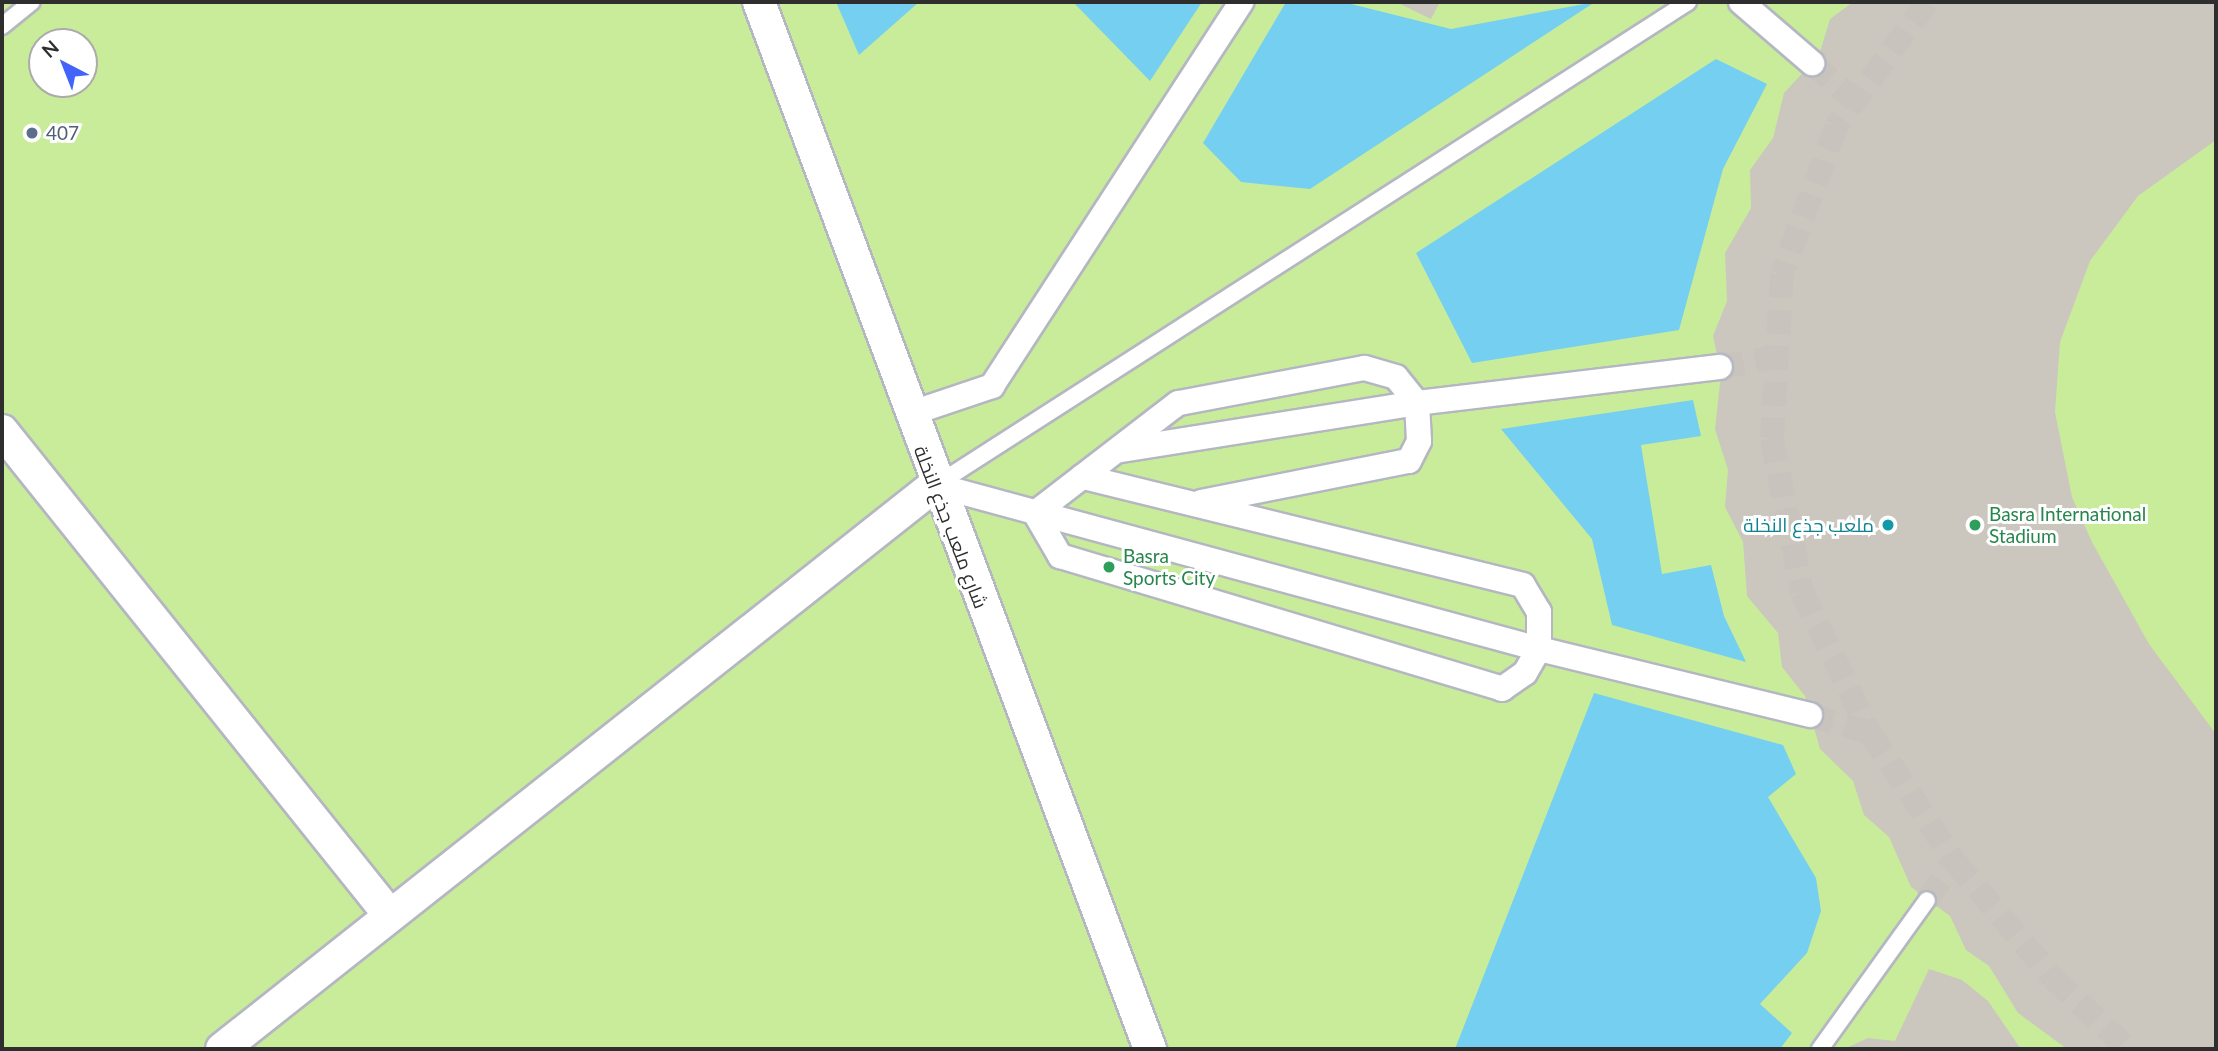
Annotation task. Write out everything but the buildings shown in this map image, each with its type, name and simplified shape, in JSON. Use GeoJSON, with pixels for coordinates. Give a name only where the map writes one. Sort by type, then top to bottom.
{"type":"FeatureCollection","features":[{"type":"Feature","properties":{"kind":"street","name":"شارع ملعب جذع النخلة"},"geometry":{"type":"LineString","coordinates":[[759,2],[935,485],[1150,1049]]}},
{"type":"Feature","properties":{"kind":"street"},"geometry":{"type":"LineString","coordinates":[[909,414],[992,387],[1241,2]]}},
{"type":"Feature","properties":{"kind":"street"},"geometry":{"type":"LineString","coordinates":[[1741,2],[1812,63]]}},
{"type":"Feature","properties":{"kind":"street"},"geometry":{"type":"LineString","coordinates":[[1116,451],[1418,403],[1720,366]]}},
{"type":"Feature","properties":{"kind":"street"},"geometry":{"type":"LineString","coordinates":[[1035,513],[1178,403],[1364,368],[1396,377],[1418,403],[1419,441],[1409,461],[1194,503]]}},
{"type":"Feature","properties":{"kind":"street"},"geometry":{"type":"LineString","coordinates":[[2,431],[388,913]]}},
{"type":"Feature","properties":{"kind":"street"},"geometry":{"type":"LineString","coordinates":[[1035,513],[1060,556],[1502,689],[1525,673],[1539,649],[1539,612],[1523,585],[1082,477]]}},
{"type":"Feature","properties":{"kind":"street"},"geometry":{"type":"LineString","coordinates":[[222,1049],[388,913],[935,485],[1539,649],[1810,715]]}},
{"type":"Feature","properties":{"kind":"lane"},"geometry":{"type":"LineString","coordinates":[[2,26],[32,2]]}},
{"type":"Feature","properties":{"kind":"lane"},"geometry":{"type":"LineString","coordinates":[[935,485],[1688,2]]}},
{"type":"Feature","properties":{"kind":"lane"},"geometry":{"type":"LineString","coordinates":[[1820,1049],[1927,900]]}},
{"type":"Feature","properties":{"kind":"green space","name":"Basra Sports City"},"geometry":{"type":"Polygon","coordinates":[[[2,2],[2216,2],[2216,1049],[2,1049],[2,2]]]}},
{"type":"Feature","properties":{"kind":"water"},"geometry":{"type":"Polygon","coordinates":[[[836,2],[919,2],[859,55],[836,2]]]}},
{"type":"Feature","properties":{"kind":"water"},"geometry":{"type":"Polygon","coordinates":[[[1073,2],[1202,2],[1150,81],[1073,2]]]}},
{"type":"Feature","properties":{"kind":"water"},"geometry":{"type":"Polygon","coordinates":[[[1286,2],[1343,2],[1451,29],[1595,2],[1310,189],[1241,182],[1203,143],[1286,2]]]}},
{"type":"Feature","properties":{"kind":"water"},"geometry":{"type":"Polygon","coordinates":[[[1716,59],[1767,84],[1723,169],[1679,330],[1472,363],[1416,253],[1716,59]]]}},
{"type":"Feature","properties":{"kind":"water"},"geometry":{"type":"Polygon","coordinates":[[[1693,400],[1701,436],[1641,445],[1662,574],[1711,565],[1724,616],[1746,662],[1612,625],[1592,539],[1501,429],[1693,400]]]}},
{"type":"Feature","properties":{"kind":"water"},"geometry":{"type":"Polygon","coordinates":[[[1594,693],[1783,745],[1796,774],[1768,797],[1816,878],[1821,911],[1807,953],[1760,1004],[1792,1033],[1780,1049],[1455,1049],[1594,693]]]}},
{"type":"Feature","properties":{"kind":"tunnel"},"geometry":{"type":"LineString","coordinates":[[1927,2],[1836,127],[1782,274],[1772,438],[1802,592],[1870,733],[1954,861],[2053,978],[2128,1049]]}},
{"type":"Feature","properties":{"kind":"tunnel"},"geometry":{"type":"LineString","coordinates":[[1812,63],[1855,101]]}},
{"type":"Feature","properties":{"kind":"tunnel"},"geometry":{"type":"LineString","coordinates":[[1720,367],[1777,357]]}},
{"type":"Feature","properties":{"kind":"tunnel"},"geometry":{"type":"LineString","coordinates":[[1810,715],[1870,733]]}},
{"type":"Feature","properties":{"kind":"tunnel"},"geometry":{"type":"LineString","coordinates":[[1927,900],[1954,861]]}},
{"type":"Feature","properties":{"kind":"place","name":"407"},"geometry":{"type":"Point","coordinates":[32,133]}},
{"type":"Feature","properties":{"kind":"place","name":"ملعب جذع النخلة"},"geometry":{"type":"Point","coordinates":[1888,525]}},
{"type":"Feature","properties":{"kind":"place","name":"Basra International Stadium"},"geometry":{"type":"Point","coordinates":[1975,525]}},
{"type":"Feature","properties":{"kind":"place","name":"Basra Sports City"},"geometry":{"type":"Point","coordinates":[1109,567]}}]}
